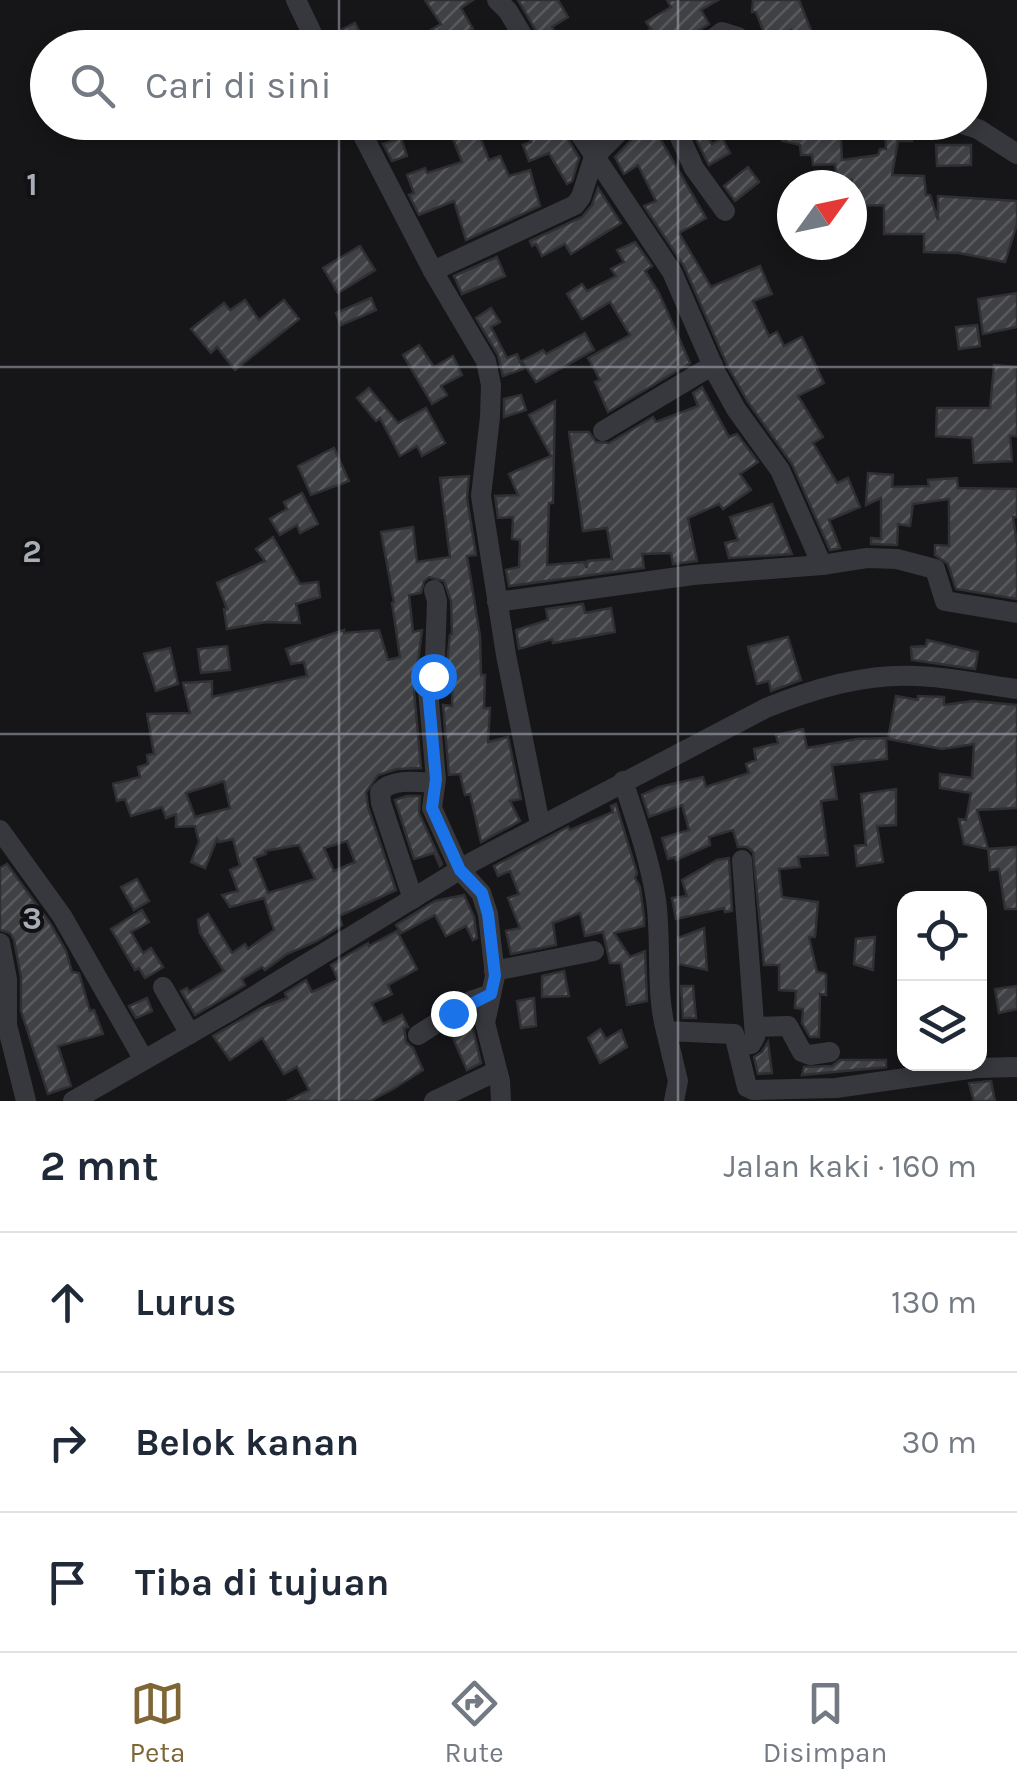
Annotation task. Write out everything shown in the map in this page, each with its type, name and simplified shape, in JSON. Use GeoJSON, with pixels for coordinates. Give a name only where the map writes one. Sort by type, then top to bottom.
{"type":"FeatureCollection","features":[{"type":"Feature","properties":{"kind":"street"},"geometry":{"type":"LineString","coordinates":[[296,0],[310,30]]}},
{"type":"Feature","properties":{"kind":"street"},"geometry":{"type":"LineString","coordinates":[[497,0],[519,30]]}},
{"type":"Feature","properties":{"kind":"street"},"geometry":{"type":"LineString","coordinates":[[987,135],[1017,154]]}},
{"type":"Feature","properties":{"kind":"street"},"geometry":{"type":"LineString","coordinates":[[365,140],[433,271],[486,361],[491,385],[481,496],[497,602],[540,824]]}},
{"type":"Feature","properties":{"kind":"street"},"geometry":{"type":"LineString","coordinates":[[583,140],[672,272],[736,409],[780,470],[822,566]]}},
{"type":"Feature","properties":{"kind":"street"},"geometry":{"type":"LineString","coordinates":[[433,271],[575,205],[582,198],[594,157],[611,140]]}},
{"type":"Feature","properties":{"kind":"street"},"geometry":{"type":"LineString","coordinates":[[681,140],[694,168],[725,211]]}},
{"type":"Feature","properties":{"kind":"street"},"geometry":{"type":"LineString","coordinates":[[603,431],[713,365]]}},
{"type":"Feature","properties":{"kind":"street"},"geometry":{"type":"LineString","coordinates":[[497,602],[694,576],[884,557],[927,564],[939,575],[946,601],[1017,613]]}},
{"type":"Feature","properties":{"kind":"street"},"geometry":{"type":"LineString","coordinates":[[434,590],[435,658],[428,690],[435,784],[432,808],[482,893],[504,970],[491,994],[485,1023],[502,1101]]}},
{"type":"Feature","properties":{"kind":"street"},"geometry":{"type":"LineString","coordinates":[[73,1101],[540,824],[766,708],[809,691],[875,678],[916,676],[1017,689]]}},
{"type":"Feature","properties":{"kind":"street"},"geometry":{"type":"LineString","coordinates":[[623,782],[656,898],[662,956],[662,1016],[678,1080],[674,1101]]}},
{"type":"Feature","properties":{"kind":"street"},"geometry":{"type":"LineString","coordinates":[[413,899],[380,792],[394,784],[435,784]]}},
{"type":"Feature","properties":{"kind":"street"},"geometry":{"type":"LineString","coordinates":[[0,830],[62,916],[144,1060]]}},
{"type":"Feature","properties":{"kind":"street"},"geometry":{"type":"LineString","coordinates":[[739,1045],[754,1042],[755,1027],[742,860]]}},
{"type":"Feature","properties":{"kind":"street"},"geometry":{"type":"LineString","coordinates":[[0,943],[7,979],[7,1025],[26,1101]]}},
{"type":"Feature","properties":{"kind":"street"},"geometry":{"type":"LineString","coordinates":[[504,970],[594,951]]}},
{"type":"Feature","properties":{"kind":"street"},"geometry":{"type":"LineString","coordinates":[[163,987],[190,1034]]}},
{"type":"Feature","properties":{"kind":"street"},"geometry":{"type":"LineString","coordinates":[[418,1035],[491,994]]}},
{"type":"Feature","properties":{"kind":"street"},"geometry":{"type":"LineString","coordinates":[[755,1027],[788,1026],[802,1052],[830,1052]]}},
{"type":"Feature","properties":{"kind":"street"},"geometry":{"type":"LineString","coordinates":[[666,1031],[734,1034],[747,1088],[753,1090],[842,1094],[976,1068],[1017,1067]]}},
{"type":"Feature","properties":{"kind":"street"},"geometry":{"type":"LineString","coordinates":[[434,1101],[497,1071]]}},
{"type":"Feature","properties":{"kind":"building"},"geometry":{"type":"Polygon","coordinates":[[[425,0],[473,0],[461,8],[473,29],[431,30],[441,24],[425,0]]]}},
{"type":"Feature","properties":{"kind":"building"},"geometry":{"type":"Polygon","coordinates":[[[518,0],[558,0],[568,17],[552,27],[554,30],[536,30],[518,0]]]}},
{"type":"Feature","properties":{"kind":"building"},"geometry":{"type":"Polygon","coordinates":[[[667,0],[718,0],[701,10],[709,24],[699,30],[649,30],[646,22],[671,7],[667,0]]]}},
{"type":"Feature","properties":{"kind":"building"},"geometry":{"type":"Polygon","coordinates":[[[753,0],[799,0],[811,30],[763,30],[756,12],[752,12],[753,0]]]}},
{"type":"Feature","properties":{"kind":"building"},"geometry":{"type":"Polygon","coordinates":[[[402,140],[407,156],[392,161],[383,144],[402,140]]]}},
{"type":"Feature","properties":{"kind":"building"},"geometry":{"type":"Polygon","coordinates":[[[453,140],[481,140],[489,160],[500,156],[509,176],[530,170],[540,206],[466,240],[454,201],[419,215],[409,195],[414,193],[407,175],[462,162],[453,140]]]}},
{"type":"Feature","properties":{"kind":"building"},"geometry":{"type":"Polygon","coordinates":[[[568,140],[579,158],[572,181],[567,184],[549,153],[529,161],[523,145],[568,140]]]}},
{"type":"Feature","properties":{"kind":"building"},"geometry":{"type":"Polygon","coordinates":[[[631,140],[661,140],[706,218],[679,233],[711,287],[760,266],[772,294],[753,301],[769,336],[777,332],[784,346],[802,337],[824,383],[798,396],[823,437],[813,443],[837,483],[848,478],[860,507],[829,520],[840,548],[830,550],[792,464],[728,367],[684,266],[644,206],[656,201],[638,165],[624,174],[615,157],[631,140]]]}},
{"type":"Feature","properties":{"kind":"building"},"geometry":{"type":"Polygon","coordinates":[[[696,140],[710,140],[712,144],[723,140],[730,153],[709,165],[696,140]]]}},
{"type":"Feature","properties":{"kind":"building"},"geometry":{"type":"Polygon","coordinates":[[[841,140],[842,160],[878,155],[880,149],[886,149],[886,140],[912,140],[898,141],[892,175],[924,176],[926,195],[930,195],[938,220],[938,196],[1017,201],[1017,224],[1005,262],[959,253],[924,252],[924,234],[884,234],[884,205],[867,206],[867,170],[836,170],[835,164],[813,165],[812,155],[801,155],[800,145],[783,141],[841,140]]]}},
{"type":"Feature","properties":{"kind":"building"},"geometry":{"type":"Polygon","coordinates":[[[936,145],[971,145],[971,165],[937,166],[936,145]]]}},
{"type":"Feature","properties":{"kind":"building"},"geometry":{"type":"Polygon","coordinates":[[[748,167],[759,182],[735,201],[724,186],[748,167]]]}},
{"type":"Feature","properties":{"kind":"building"},"geometry":{"type":"Polygon","coordinates":[[[598,188],[621,223],[571,254],[565,244],[542,256],[530,241],[582,217],[598,188]]]}},
{"type":"Feature","properties":{"kind":"building"},"geometry":{"type":"Polygon","coordinates":[[[635,242],[652,266],[645,271],[690,363],[608,412],[595,382],[600,380],[588,358],[630,335],[610,302],[582,319],[567,294],[582,284],[587,291],[616,276],[611,269],[624,262],[617,250],[635,242]]]}},
{"type":"Feature","properties":{"kind":"building"},"geometry":{"type":"Polygon","coordinates":[[[360,246],[375,270],[338,293],[323,268],[360,246]]]}},
{"type":"Feature","properties":{"kind":"building"},"geometry":{"type":"Polygon","coordinates":[[[497,257],[505,276],[462,294],[454,276],[497,257]]]}},
{"type":"Feature","properties":{"kind":"building"},"geometry":{"type":"Polygon","coordinates":[[[1017,293],[1017,327],[983,334],[978,299],[1017,293]]]}},
{"type":"Feature","properties":{"kind":"building"},"geometry":{"type":"Polygon","coordinates":[[[371,298],[376,310],[341,325],[336,313],[371,298]]]}},
{"type":"Feature","properties":{"kind":"building"},"geometry":{"type":"Polygon","coordinates":[[[245,300],[259,320],[284,300],[299,319],[235,370],[217,347],[211,353],[191,329],[224,303],[230,310],[245,300]]]}},
{"type":"Feature","properties":{"kind":"building"},"geometry":{"type":"Polygon","coordinates":[[[491,308],[500,322],[491,327],[507,358],[517,354],[523,369],[503,376],[498,355],[476,318],[491,308]]]}},
{"type":"Feature","properties":{"kind":"building"},"geometry":{"type":"Polygon","coordinates":[[[977,325],[980,346],[959,349],[956,327],[977,325]]]}},
{"type":"Feature","properties":{"kind":"building"},"geometry":{"type":"Polygon","coordinates":[[[585,333],[594,350],[536,382],[522,361],[543,350],[546,354],[585,333]]]}},
{"type":"Feature","properties":{"kind":"building"},"geometry":{"type":"Polygon","coordinates":[[[419,345],[434,367],[453,356],[462,375],[441,386],[447,395],[432,404],[403,355],[419,345]]]}},
{"type":"Feature","properties":{"kind":"building"},"geometry":{"type":"Polygon","coordinates":[[[994,365],[1017,367],[1017,436],[1010,436],[1012,461],[974,463],[972,438],[936,436],[937,408],[990,408],[994,365]]]}},
{"type":"Feature","properties":{"kind":"building"},"geometry":{"type":"Polygon","coordinates":[[[702,387],[729,437],[737,434],[758,462],[740,474],[751,490],[723,509],[719,504],[688,518],[697,561],[673,564],[671,553],[642,554],[644,568],[509,586],[506,570],[519,567],[520,540],[512,539],[513,517],[498,518],[495,496],[518,495],[509,474],[551,456],[529,415],[555,401],[547,565],[584,562],[587,568],[587,561],[612,559],[607,528],[583,531],[569,432],[589,432],[596,442],[609,443],[653,417],[656,422],[698,406],[693,393],[702,387]]]}},
{"type":"Feature","properties":{"kind":"building"},"geometry":{"type":"Polygon","coordinates":[[[369,388],[398,423],[426,408],[445,443],[422,456],[417,446],[400,456],[380,418],[376,421],[357,398],[369,388]]]}},
{"type":"Feature","properties":{"kind":"building"},"geometry":{"type":"Polygon","coordinates":[[[521,395],[526,410],[504,417],[504,399],[521,395]]]}},
{"type":"Feature","properties":{"kind":"building"},"geometry":{"type":"Polygon","coordinates":[[[334,448],[349,481],[311,495],[298,466],[334,448]]]}},
{"type":"Feature","properties":{"kind":"building"},"geometry":{"type":"Polygon","coordinates":[[[868,473],[893,475],[892,487],[929,486],[928,480],[957,478],[958,488],[1017,489],[1017,517],[1013,517],[1017,599],[956,589],[948,564],[935,555],[935,545],[949,546],[949,499],[913,504],[910,526],[898,524],[897,545],[871,544],[871,538],[881,539],[881,498],[866,505],[868,473]]]}},
{"type":"Feature","properties":{"kind":"building"},"geometry":{"type":"Polygon","coordinates":[[[469,476],[467,498],[476,555],[467,556],[480,636],[481,675],[485,675],[484,708],[490,708],[488,742],[508,737],[521,799],[510,801],[520,821],[481,842],[470,794],[465,795],[460,774],[449,775],[443,705],[452,706],[453,672],[446,672],[452,634],[451,601],[444,581],[429,577],[421,593],[409,595],[413,632],[422,630],[414,691],[421,768],[378,775],[366,792],[396,890],[339,916],[342,925],[265,970],[262,967],[242,979],[245,985],[195,1015],[181,991],[187,988],[189,992],[224,971],[200,933],[198,920],[208,914],[232,953],[245,944],[248,949],[274,930],[264,898],[230,907],[222,895],[238,891],[230,870],[240,866],[233,839],[217,839],[205,868],[191,862],[199,842],[195,826],[176,827],[176,814],[166,818],[162,807],[131,816],[125,799],[117,801],[113,784],[140,777],[138,767],[148,764],[147,755],[154,754],[147,714],[190,713],[183,683],[212,681],[212,697],[307,676],[304,662],[291,664],[286,649],[344,630],[379,630],[388,660],[400,657],[381,532],[413,527],[417,562],[450,557],[440,478],[469,476]],[[224,781],[186,793],[195,817],[230,808],[224,781]],[[347,841],[324,848],[334,871],[355,862],[347,841]],[[299,845],[265,851],[266,854],[254,858],[268,893],[315,879],[299,845]]]}},
{"type":"Feature","properties":{"kind":"building"},"geometry":{"type":"Polygon","coordinates":[[[302,493],[318,524],[300,533],[297,525],[280,535],[270,519],[287,509],[284,502],[302,493]]]}},
{"type":"Feature","properties":{"kind":"building"},"geometry":{"type":"Polygon","coordinates":[[[772,504],[792,554],[729,558],[725,543],[738,540],[730,517],[772,504]]]}},
{"type":"Feature","properties":{"kind":"building"},"geometry":{"type":"Polygon","coordinates":[[[273,537],[300,584],[318,582],[320,597],[296,604],[300,623],[266,622],[227,629],[227,609],[217,583],[265,561],[256,549],[273,537]]]}},
{"type":"Feature","properties":{"kind":"building"},"geometry":{"type":"Polygon","coordinates":[[[583,604],[585,613],[611,608],[615,632],[553,643],[552,639],[519,649],[516,630],[548,620],[546,609],[583,604]]]}},
{"type":"Feature","properties":{"kind":"building"},"geometry":{"type":"Polygon","coordinates":[[[788,637],[801,680],[771,691],[769,681],[757,684],[748,647],[788,637]]]}},
{"type":"Feature","properties":{"kind":"building"},"geometry":{"type":"Polygon","coordinates":[[[927,640],[978,652],[975,669],[912,660],[911,647],[926,646],[927,640]]]}},
{"type":"Feature","properties":{"kind":"building"},"geometry":{"type":"Polygon","coordinates":[[[227,646],[230,670],[201,673],[198,649],[227,646]]]}},
{"type":"Feature","properties":{"kind":"building"},"geometry":{"type":"Polygon","coordinates":[[[170,648],[178,684],[156,691],[144,654],[170,648]]]}},
{"type":"Feature","properties":{"kind":"building"},"geometry":{"type":"Polygon","coordinates":[[[896,696],[918,700],[918,696],[944,697],[944,705],[973,701],[1017,705],[1017,808],[977,810],[988,849],[964,844],[959,819],[966,820],[971,793],[940,788],[940,774],[972,778],[974,744],[942,749],[888,739],[896,696]]]}},
{"type":"Feature","properties":{"kind":"building"},"geometry":{"type":"Polygon","coordinates":[[[803,729],[807,748],[886,738],[887,759],[832,765],[837,799],[821,801],[828,855],[798,857],[800,867],[779,869],[782,897],[818,902],[815,937],[809,937],[817,972],[826,974],[826,995],[820,994],[819,1037],[810,1037],[802,1023],[803,1009],[795,1008],[796,991],[779,990],[779,965],[764,965],[753,852],[738,847],[733,830],[709,837],[710,845],[676,860],[668,859],[662,838],[689,830],[682,805],[649,817],[642,795],[703,777],[706,787],[749,773],[746,764],[756,760],[754,749],[778,743],[776,735],[803,729]]]}},
{"type":"Feature","properties":{"kind":"building"},"geometry":{"type":"Polygon","coordinates":[[[896,789],[896,825],[877,826],[883,862],[857,866],[855,846],[866,845],[861,794],[896,789]]]}},
{"type":"Feature","properties":{"kind":"building"},"geometry":{"type":"Polygon","coordinates":[[[420,796],[419,813],[440,866],[434,853],[414,859],[395,800],[420,796]]]}},
{"type":"Feature","properties":{"kind":"building"},"geometry":{"type":"Polygon","coordinates":[[[616,804],[637,873],[644,917],[644,926],[614,933],[630,957],[645,951],[647,1001],[627,1005],[621,963],[610,963],[603,932],[585,936],[580,913],[553,923],[556,945],[511,954],[506,931],[520,928],[508,898],[519,894],[510,871],[498,876],[494,866],[568,827],[570,830],[613,812],[611,806],[616,804]]]}},
{"type":"Feature","properties":{"kind":"building"},"geometry":{"type":"Polygon","coordinates":[[[1017,847],[1017,909],[1005,909],[999,869],[990,870],[988,849],[1017,847]]]}},
{"type":"Feature","properties":{"kind":"building"},"geometry":{"type":"Polygon","coordinates":[[[729,858],[732,911],[725,912],[724,908],[676,919],[672,898],[687,896],[682,880],[717,860],[729,858]]]}},
{"type":"Feature","properties":{"kind":"building"},"geometry":{"type":"Polygon","coordinates":[[[7,864],[50,923],[66,951],[72,972],[79,973],[90,1011],[94,1010],[103,1034],[58,1046],[71,1086],[48,1094],[21,1011],[21,977],[14,940],[10,933],[0,930],[0,868],[7,864]]]}},
{"type":"Feature","properties":{"kind":"building"},"geometry":{"type":"Polygon","coordinates":[[[137,879],[149,901],[134,910],[121,887],[137,879]]]}},
{"type":"Feature","properties":{"kind":"building"},"geometry":{"type":"Polygon","coordinates":[[[464,895],[474,917],[477,938],[473,940],[466,926],[446,936],[435,915],[401,933],[396,925],[435,901],[464,895]]]}},
{"type":"Feature","properties":{"kind":"building"},"geometry":{"type":"Polygon","coordinates":[[[142,910],[149,922],[131,932],[143,953],[151,948],[163,967],[145,978],[139,968],[135,970],[111,929],[142,910]]]}},
{"type":"Feature","properties":{"kind":"building"},"geometry":{"type":"Polygon","coordinates":[[[704,928],[707,970],[679,964],[678,938],[704,928]]]}},
{"type":"Feature","properties":{"kind":"building"},"geometry":{"type":"Polygon","coordinates":[[[397,931],[417,969],[388,985],[392,994],[372,1003],[383,1024],[402,1015],[408,1027],[404,1028],[406,1042],[423,1070],[393,1089],[370,1101],[287,1101],[309,1090],[297,1067],[284,1074],[262,1038],[230,1060],[213,1036],[287,998],[285,993],[306,980],[312,992],[338,980],[331,965],[397,931]]]}},
{"type":"Feature","properties":{"kind":"building"},"geometry":{"type":"Polygon","coordinates":[[[875,937],[873,970],[854,964],[856,939],[875,937]]]}},
{"type":"Feature","properties":{"kind":"building"},"geometry":{"type":"Polygon","coordinates":[[[564,971],[569,996],[542,997],[542,976],[564,971]]]}},
{"type":"Feature","properties":{"kind":"building"},"geometry":{"type":"Polygon","coordinates":[[[681,986],[693,986],[696,1018],[683,1018],[681,986]]]}},
{"type":"Feature","properties":{"kind":"building"},"geometry":{"type":"Polygon","coordinates":[[[1017,986],[1017,1009],[999,1013],[995,989],[1017,986]]]}},
{"type":"Feature","properties":{"kind":"building"},"geometry":{"type":"Polygon","coordinates":[[[147,998],[152,1011],[136,1018],[129,1006],[147,998]]]}},
{"type":"Feature","properties":{"kind":"building"},"geometry":{"type":"Polygon","coordinates":[[[534,998],[536,1026],[521,1028],[517,1001],[534,998]]]}},
{"type":"Feature","properties":{"kind":"building"},"geometry":{"type":"Polygon","coordinates":[[[472,1025],[481,1063],[467,1070],[452,1036],[472,1025]]]}},
{"type":"Feature","properties":{"kind":"building"},"geometry":{"type":"Polygon","coordinates":[[[600,1029],[606,1039],[621,1030],[627,1047],[600,1063],[588,1038],[600,1029]]]}},
{"type":"Feature","properties":{"kind":"building"},"geometry":{"type":"Polygon","coordinates":[[[768,1042],[772,1073],[758,1074],[754,1057],[768,1042]]]}},
{"type":"Feature","properties":{"kind":"building"},"geometry":{"type":"Polygon","coordinates":[[[840,1060],[886,1060],[886,1067],[802,1075],[804,1067],[832,1066],[840,1060]]]}},
{"type":"Feature","properties":{"kind":"building"},"geometry":{"type":"Polygon","coordinates":[[[991,1081],[995,1101],[974,1101],[969,1083],[991,1081]]]}},
{"type":"Feature","properties":{"kind":"route"},"geometry":{"type":"LineString","coordinates":[[433,676],[428,690],[436,779],[432,808],[460,870],[482,893],[495,976],[491,994],[453,1013]]}}]}
